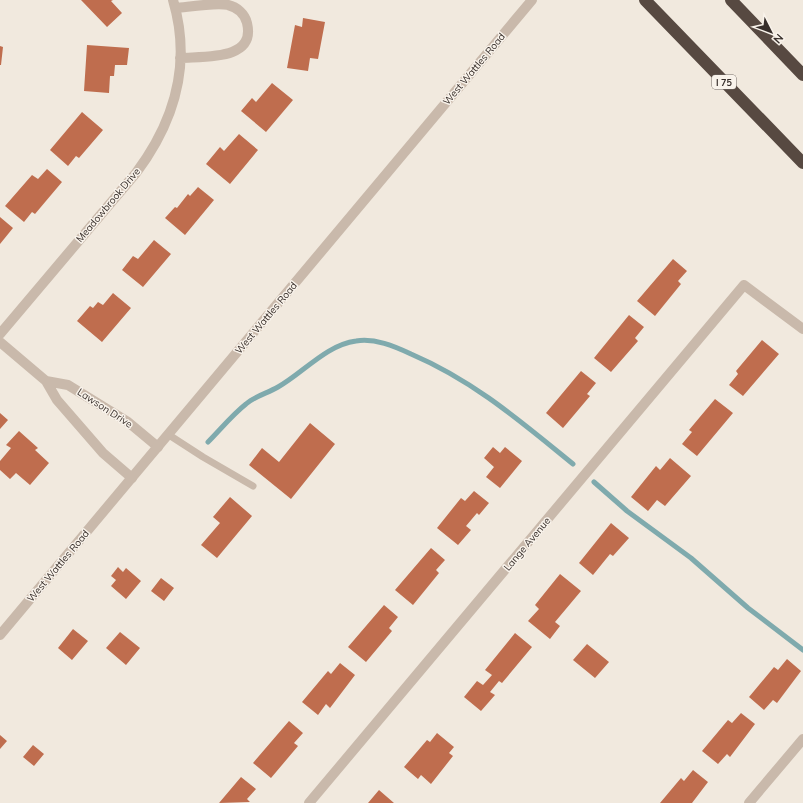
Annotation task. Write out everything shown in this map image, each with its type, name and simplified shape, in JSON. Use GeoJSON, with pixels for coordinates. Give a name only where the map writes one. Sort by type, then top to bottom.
{"type":"FeatureCollection","features":[{"type":"Feature","properties":{"kind":"highway","name":"I 75"},"geometry":{"type":"LineString","coordinates":[[645,0],[803,163]]}},
{"type":"Feature","properties":{"kind":"highway"},"geometry":{"type":"LineString","coordinates":[[731,0],[803,75]]}},
{"type":"Feature","properties":{"kind":"street","name":"West Wattles Road"},"geometry":{"type":"LineString","coordinates":[[0,635],[532,0]]}},
{"type":"Feature","properties":{"kind":"street","name":"Meadowbrook Drive"},"geometry":{"type":"LineString","coordinates":[[0,334],[136,173],[156,144],[173,106],[177,87],[180,58],[180,31],[174,4],[227,4],[242,13],[248,29],[247,38],[243,46],[228,55],[180,58]]}},
{"type":"Feature","properties":{"kind":"street","name":"Lange Avenue"},"geometry":{"type":"LineString","coordinates":[[309,803],[744,285],[803,329]]}},
{"type":"Feature","properties":{"kind":"street","name":"Lawson Drive"},"geometry":{"type":"LineString","coordinates":[[0,342],[46,381],[57,400],[103,453],[132,478]]}},
{"type":"Feature","properties":{"kind":"street","name":"Lawson Drive"},"geometry":{"type":"LineString","coordinates":[[46,381],[68,385],[128,422],[158,447]]}},
{"type":"Feature","properties":{"kind":"street"},"geometry":{"type":"LineString","coordinates":[[749,803],[803,739]]}},
{"type":"Feature","properties":{"kind":"lane"},"geometry":{"type":"LineString","coordinates":[[168,435],[253,486]]}},
{"type":"Feature","properties":{"kind":"building"},"geometry":{"type":"Polygon","coordinates":[[[81,0],[113,0],[111,1],[122,13],[107,27],[81,0]]]}},
{"type":"Feature","properties":{"kind":"building"},"geometry":{"type":"Polygon","coordinates":[[[303,18],[325,22],[318,59],[310,58],[308,71],[287,68],[295,25],[302,27],[303,18]]]}},
{"type":"Feature","properties":{"kind":"building"},"geometry":{"type":"Polygon","coordinates":[[[87,45],[129,48],[127,65],[115,65],[114,76],[110,76],[109,93],[84,91],[87,45]]]}},
{"type":"Feature","properties":{"kind":"building"},"geometry":{"type":"Polygon","coordinates":[[[0,46],[3,47],[1,65],[0,65],[0,46]]]}},
{"type":"Feature","properties":{"kind":"building"},"geometry":{"type":"Polygon","coordinates":[[[272,83],[293,100],[266,132],[241,111],[252,98],[256,102],[272,83]]]}},
{"type":"Feature","properties":{"kind":"building"},"geometry":{"type":"Polygon","coordinates":[[[82,112],[103,130],[79,158],[76,156],[68,166],[50,150],[82,112]]]}},
{"type":"Feature","properties":{"kind":"building"},"geometry":{"type":"Polygon","coordinates":[[[239,134],[258,150],[230,184],[206,164],[220,147],[224,151],[239,134]]]}},
{"type":"Feature","properties":{"kind":"building"},"geometry":{"type":"Polygon","coordinates":[[[47,169],[62,182],[35,214],[32,212],[24,222],[5,206],[32,175],[38,179],[47,169]]]}},
{"type":"Feature","properties":{"kind":"building"},"geometry":{"type":"Polygon","coordinates":[[[198,187],[214,200],[185,235],[165,218],[175,207],[177,208],[188,194],[190,196],[198,187]]]}},
{"type":"Feature","properties":{"kind":"building"},"geometry":{"type":"Polygon","coordinates":[[[0,217],[13,228],[0,244],[0,217]]]}},
{"type":"Feature","properties":{"kind":"building"},"geometry":{"type":"Polygon","coordinates":[[[154,240],[171,254],[143,287],[122,270],[133,256],[138,259],[154,240]]]}},
{"type":"Feature","properties":{"kind":"building"},"geometry":{"type":"Polygon","coordinates":[[[673,259],[687,271],[678,281],[681,284],[655,316],[637,301],[673,259]]]}},
{"type":"Feature","properties":{"kind":"building"},"geometry":{"type":"Polygon","coordinates":[[[113,293],[131,308],[102,342],[77,321],[90,306],[93,308],[98,302],[103,305],[113,293]]]}},
{"type":"Feature","properties":{"kind":"building"},"geometry":{"type":"Polygon","coordinates":[[[629,315],[644,327],[635,338],[638,341],[611,372],[594,358],[629,315]]]}},
{"type":"Feature","properties":{"kind":"building"},"geometry":{"type":"Polygon","coordinates":[[[762,340],[779,354],[743,396],[729,385],[738,374],[736,371],[762,340]]]}},
{"type":"Feature","properties":{"kind":"building"},"geometry":{"type":"Polygon","coordinates":[[[581,371],[596,383],[587,394],[590,396],[563,428],[546,413],[581,371]]]}},
{"type":"Feature","properties":{"kind":"building"},"geometry":{"type":"Polygon","coordinates":[[[715,399],[733,413],[697,456],[682,444],[692,432],[689,430],[715,399]]]}},
{"type":"Feature","properties":{"kind":"building"},"geometry":{"type":"Polygon","coordinates":[[[0,413],[8,420],[0,429],[0,413]]]}},
{"type":"Feature","properties":{"kind":"building"},"geometry":{"type":"Polygon","coordinates":[[[310,423],[335,444],[291,499],[249,465],[262,448],[279,462],[310,423]]]}},
{"type":"Feature","properties":{"kind":"building"},"geometry":{"type":"Polygon","coordinates":[[[19,431],[38,448],[35,450],[49,463],[30,485],[16,473],[10,479],[0,470],[0,461],[11,448],[6,445],[19,431]]]}},
{"type":"Feature","properties":{"kind":"building"},"geometry":{"type":"Polygon","coordinates":[[[493,447],[500,453],[505,447],[522,461],[500,488],[486,477],[494,467],[484,458],[493,447]]]}},
{"type":"Feature","properties":{"kind":"building"},"geometry":{"type":"Polygon","coordinates":[[[670,458],[691,476],[665,506],[657,500],[648,511],[631,497],[656,466],[660,470],[670,458]]]}},
{"type":"Feature","properties":{"kind":"building"},"geometry":{"type":"Polygon","coordinates":[[[474,491],[489,503],[479,515],[477,513],[466,526],[471,530],[458,545],[437,528],[461,498],[465,501],[474,491]]]}},
{"type":"Feature","properties":{"kind":"building"},"geometry":{"type":"Polygon","coordinates":[[[230,497],[252,516],[217,558],[201,545],[220,523],[213,517],[230,497]]]}},
{"type":"Feature","properties":{"kind":"building"},"geometry":{"type":"Polygon","coordinates":[[[611,523],[629,538],[613,556],[610,554],[593,575],[579,563],[611,523]]]}},
{"type":"Feature","properties":{"kind":"building"},"geometry":{"type":"Polygon","coordinates":[[[431,548],[445,560],[436,570],[439,573],[413,605],[395,590],[431,548]]]}},
{"type":"Feature","properties":{"kind":"building"},"geometry":{"type":"Polygon","coordinates":[[[118,567],[123,572],[126,568],[141,581],[126,599],[111,586],[116,580],[111,576],[118,567]]]}},
{"type":"Feature","properties":{"kind":"building"},"geometry":{"type":"Polygon","coordinates":[[[560,574],[581,591],[555,622],[560,626],[550,639],[528,621],[539,609],[535,605],[560,574]]]}},
{"type":"Feature","properties":{"kind":"building"},"geometry":{"type":"Polygon","coordinates":[[[161,578],[174,588],[164,601],[151,591],[161,578]]]}},
{"type":"Feature","properties":{"kind":"building"},"geometry":{"type":"Polygon","coordinates":[[[384,605],[398,617],[389,628],[392,631],[366,662],[348,647],[384,605]]]}},
{"type":"Feature","properties":{"kind":"building"},"geometry":{"type":"Polygon","coordinates":[[[73,629],[88,641],[72,660],[58,648],[73,629]]]}},
{"type":"Feature","properties":{"kind":"building"},"geometry":{"type":"Polygon","coordinates":[[[120,632],[140,648],[126,665],[106,648],[120,632]]]}},
{"type":"Feature","properties":{"kind":"building"},"geometry":{"type":"Polygon","coordinates":[[[515,633],[532,647],[502,683],[499,681],[490,692],[495,695],[481,711],[464,697],[477,681],[483,685],[492,675],[485,670],[515,633]]]}},
{"type":"Feature","properties":{"kind":"building"},"geometry":{"type":"Polygon","coordinates":[[[587,644],[609,662],[595,678],[573,660],[587,644]]]}},
{"type":"Feature","properties":{"kind":"building"},"geometry":{"type":"Polygon","coordinates":[[[787,659],[801,671],[777,703],[773,700],[764,710],[749,697],[774,667],[778,670],[787,659]]]}},
{"type":"Feature","properties":{"kind":"building"},"geometry":{"type":"Polygon","coordinates":[[[340,663],[355,675],[330,708],[326,704],[318,715],[302,702],[328,671],[331,674],[340,663]]]}},
{"type":"Feature","properties":{"kind":"building"},"geometry":{"type":"Polygon","coordinates":[[[741,713],[755,724],[730,757],[727,754],[718,764],[702,751],[728,720],[732,723],[741,713]]]}},
{"type":"Feature","properties":{"kind":"building"},"geometry":{"type":"Polygon","coordinates":[[[289,721],[303,733],[294,743],[298,746],[271,778],[253,763],[289,721]]]}},
{"type":"Feature","properties":{"kind":"building"},"geometry":{"type":"Polygon","coordinates":[[[437,733],[454,747],[449,753],[453,756],[431,784],[421,775],[418,779],[404,767],[427,740],[430,742],[437,733]]]}},
{"type":"Feature","properties":{"kind":"building"},"geometry":{"type":"Polygon","coordinates":[[[0,735],[7,741],[0,749],[0,735]]]}},
{"type":"Feature","properties":{"kind":"building"},"geometry":{"type":"Polygon","coordinates":[[[33,745],[44,754],[34,766],[23,757],[33,745]]]}},
{"type":"Feature","properties":{"kind":"building"},"geometry":{"type":"Polygon","coordinates":[[[693,770],[708,782],[692,803],[660,803],[681,778],[684,781],[693,770]]]}},
{"type":"Feature","properties":{"kind":"building"},"geometry":{"type":"Polygon","coordinates":[[[241,777],[256,789],[247,799],[250,802],[219,803],[241,777]]]}},
{"type":"Feature","properties":{"kind":"building"},"geometry":{"type":"Polygon","coordinates":[[[379,790],[394,803],[368,803],[379,790]]]}},
{"type":"Feature","properties":{"kind":"waterway"},"geometry":{"type":"LineString","coordinates":[[208,442],[250,401],[287,381],[315,360],[335,348],[363,340],[384,343],[398,348],[434,365],[476,389],[515,417],[573,464]]}},
{"type":"Feature","properties":{"kind":"waterway"},"geometry":{"type":"LineString","coordinates":[[594,482],[627,511],[691,558],[748,608],[803,650]]}}]}
